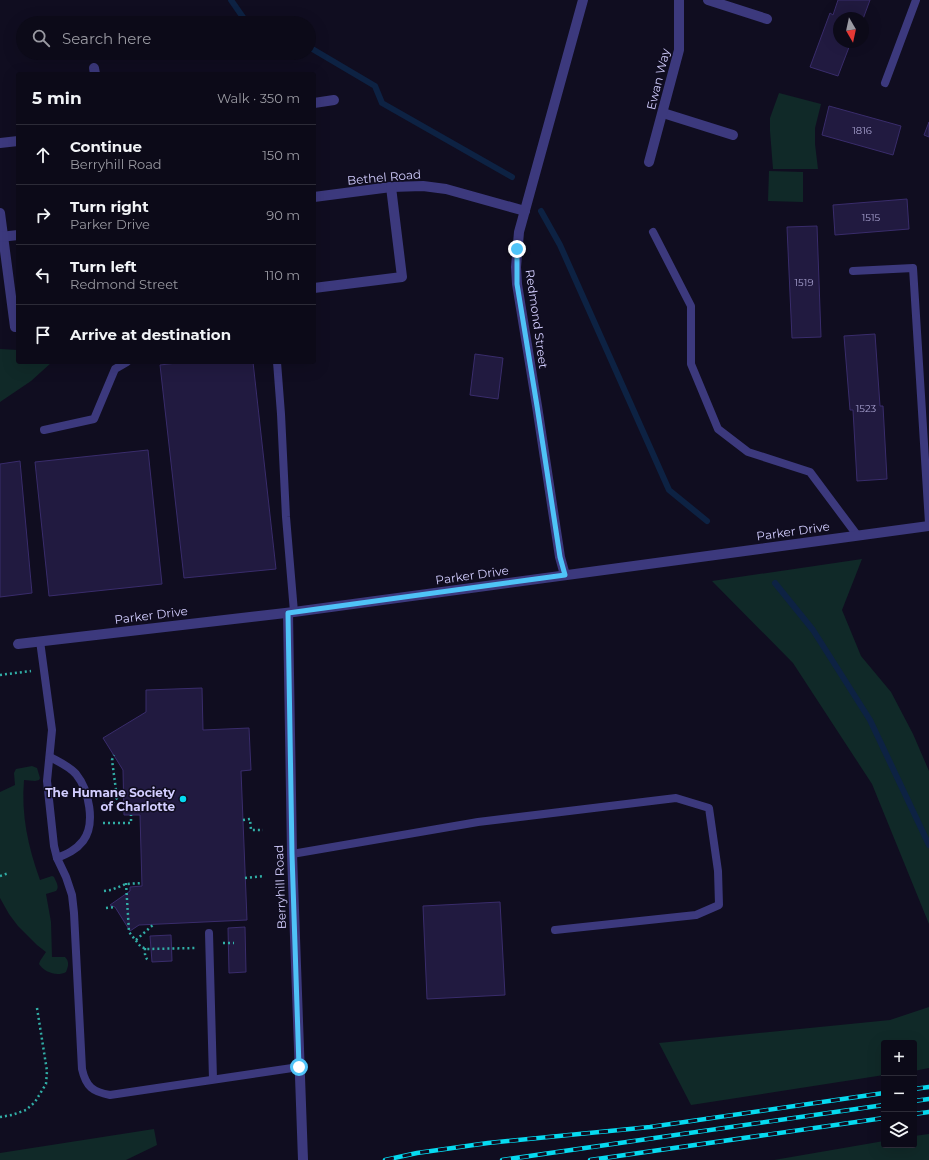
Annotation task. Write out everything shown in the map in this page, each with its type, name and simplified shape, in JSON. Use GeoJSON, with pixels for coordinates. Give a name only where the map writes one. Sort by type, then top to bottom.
{"type":"FeatureCollection","features":[{"type":"Feature","properties":{"kind":"street","name":"Redmond Street"},"geometry":{"type":"LineString","coordinates":[[565,575],[560,557],[517,284],[517,249],[519,232],[582,0]]}},
{"type":"Feature","properties":{"kind":"street","name":"Ewan Way"},"geometry":{"type":"LineString","coordinates":[[649,162],[679,50],[680,0]]}},
{"type":"Feature","properties":{"kind":"street"},"geometry":{"type":"LineString","coordinates":[[708,0],[767,19]]}},
{"type":"Feature","properties":{"kind":"street"},"geometry":{"type":"LineString","coordinates":[[316,103],[334,100]]}},
{"type":"Feature","properties":{"kind":"street"},"geometry":{"type":"LineString","coordinates":[[663,113],[733,135]]}},
{"type":"Feature","properties":{"kind":"street"},"geometry":{"type":"LineString","coordinates":[[0,143],[16,141]]}},
{"type":"Feature","properties":{"kind":"street","name":"Bethel Road"},"geometry":{"type":"LineString","coordinates":[[316,197],[391,187],[423,186],[446,189],[525,210]]}},
{"type":"Feature","properties":{"kind":"street"},"geometry":{"type":"LineString","coordinates":[[316,288],[402,277],[391,187]]}},
{"type":"Feature","properties":{"kind":"street"},"geometry":{"type":"LineString","coordinates":[[0,214],[2,237],[16,327]]}},
{"type":"Feature","properties":{"kind":"street"},"geometry":{"type":"LineString","coordinates":[[2,237],[16,235]]}},
{"type":"Feature","properties":{"kind":"street","name":"Parker Drive"},"geometry":{"type":"LineString","coordinates":[[18,644],[291,612],[929,525]]}},
{"type":"Feature","properties":{"kind":"street","name":"Berryhill Road"},"geometry":{"type":"LineString","coordinates":[[291,612],[292,854],[303,1160]]}},
{"type":"Feature","properties":{"kind":"lane"},"geometry":{"type":"LineString","coordinates":[[885,83],[916,0]]}},
{"type":"Feature","properties":{"kind":"lane"},"geometry":{"type":"LineString","coordinates":[[653,232],[691,306],[691,364],[718,429],[748,452],[810,472],[857,535]]}},
{"type":"Feature","properties":{"kind":"lane"},"geometry":{"type":"LineString","coordinates":[[853,271],[913,268],[929,525]]}},
{"type":"Feature","properties":{"kind":"lane"},"geometry":{"type":"LineString","coordinates":[[44,430],[94,419],[115,370],[124,364]]}},
{"type":"Feature","properties":{"kind":"lane"},"geometry":{"type":"LineString","coordinates":[[277,364],[291,612]]}},
{"type":"Feature","properties":{"kind":"lane"},"geometry":{"type":"LineString","coordinates":[[40,641],[52,730],[47,781],[54,846],[57,858],[66,877],[72,896],[82,1069],[84,1079],[90,1087],[100,1093],[110,1095],[299,1067]]}},
{"type":"Feature","properties":{"kind":"lane"},"geometry":{"type":"LineString","coordinates":[[50,757],[76,774],[84,787],[89,802],[90,813],[88,829],[84,840],[73,851],[57,858]]}},
{"type":"Feature","properties":{"kind":"lane"},"geometry":{"type":"LineString","coordinates":[[292,854],[478,822],[676,798],[709,808],[718,872],[719,905],[696,915],[555,930]]}},
{"type":"Feature","properties":{"kind":"lane"},"geometry":{"type":"LineString","coordinates":[[209,933],[213,1079]]}},
{"type":"Feature","properties":{"kind":"path"},"geometry":{"type":"LineString","coordinates":[[0,675],[31,671]]}},
{"type":"Feature","properties":{"kind":"path"},"geometry":{"type":"LineString","coordinates":[[103,804],[112,804],[117,798],[112,760],[114,755]]}},
{"type":"Feature","properties":{"kind":"path"},"geometry":{"type":"LineString","coordinates":[[102,823],[131,823],[131,815]]}},
{"type":"Feature","properties":{"kind":"path"},"geometry":{"type":"LineString","coordinates":[[243,820],[250,819],[251,830],[263,830]]}},
{"type":"Feature","properties":{"kind":"path"},"geometry":{"type":"LineString","coordinates":[[0,876],[9,873]]}},
{"type":"Feature","properties":{"kind":"path"},"geometry":{"type":"LineString","coordinates":[[245,878],[264,876]]}},
{"type":"Feature","properties":{"kind":"path"},"geometry":{"type":"LineString","coordinates":[[104,891],[126,884],[142,883]]}},
{"type":"Feature","properties":{"kind":"path"},"geometry":{"type":"LineString","coordinates":[[126,884],[129,932],[141,947],[147,949],[199,948]]}},
{"type":"Feature","properties":{"kind":"path"},"geometry":{"type":"LineString","coordinates":[[106,908],[114,907]]}},
{"type":"Feature","properties":{"kind":"path"},"geometry":{"type":"LineString","coordinates":[[136,940],[154,924]]}},
{"type":"Feature","properties":{"kind":"path"},"geometry":{"type":"LineString","coordinates":[[219,944],[234,943]]}},
{"type":"Feature","properties":{"kind":"path"},"geometry":{"type":"LineString","coordinates":[[144,948],[145,956],[147,960],[150,961]]}},
{"type":"Feature","properties":{"kind":"path"},"geometry":{"type":"LineString","coordinates":[[0,1117],[26,1110],[35,1102],[46,1084],[47,1071],[37,1008]]}},
{"type":"Feature","properties":{"kind":"green space"},"geometry":{"type":"Polygon","coordinates":[[[779,93],[821,104],[815,128],[818,169],[773,169],[770,118],[779,93]]]}},
{"type":"Feature","properties":{"kind":"green space"},"geometry":{"type":"Polygon","coordinates":[[[769,171],[803,172],[803,202],[768,201],[769,171]]]}},
{"type":"Feature","properties":{"kind":"green space"},"geometry":{"type":"Polygon","coordinates":[[[0,349],[16,350],[16,364],[50,364],[31,381],[0,402],[0,349]]]}},
{"type":"Feature","properties":{"kind":"green space"},"geometry":{"type":"Polygon","coordinates":[[[862,559],[842,610],[861,656],[891,692],[913,734],[929,771],[929,924],[872,784],[793,663],[712,581],[862,559]]]}},
{"type":"Feature","properties":{"kind":"green space"},"geometry":{"type":"Polygon","coordinates":[[[32,766],[37,768],[40,778],[39,780],[35,781],[24,780],[23,793],[26,830],[40,880],[52,876],[54,877],[58,886],[56,891],[46,894],[51,922],[52,957],[65,957],[68,963],[66,972],[59,974],[51,973],[41,967],[39,964],[40,961],[46,952],[18,926],[0,898],[0,792],[15,785],[14,773],[16,769],[32,766]]]}},
{"type":"Feature","properties":{"kind":"green space"},"geometry":{"type":"Polygon","coordinates":[[[929,1007],[929,1068],[917,1070],[917,1040],[881,1040],[881,1075],[691,1105],[659,1043],[890,1020],[929,1007]]]}},
{"type":"Feature","properties":{"kind":"green space"},"geometry":{"type":"Polygon","coordinates":[[[154,1129],[157,1145],[126,1160],[0,1160],[0,1153],[154,1129]]]}},
{"type":"Feature","properties":{"kind":"green space"},"geometry":{"type":"Polygon","coordinates":[[[929,1134],[929,1160],[774,1160],[881,1142],[881,1148],[917,1148],[917,1136],[929,1134]]]}},
{"type":"Feature","properties":{"kind":"building"},"geometry":{"type":"Polygon","coordinates":[[[838,0],[870,0],[866,12],[834,12],[838,0]]]}},
{"type":"Feature","properties":{"kind":"building"},"geometry":{"type":"Polygon","coordinates":[[[830,13],[833,15],[833,48],[849,48],[838,76],[810,67],[830,13]]]}},
{"type":"Feature","properties":{"kind":"building"},"geometry":{"type":"Polygon","coordinates":[[[829,106],[901,126],[893,155],[822,135],[829,106]]]}},
{"type":"Feature","properties":{"kind":"building"},"geometry":{"type":"Polygon","coordinates":[[[929,122],[929,137],[924,135],[929,122]]]}},
{"type":"Feature","properties":{"kind":"building"},"geometry":{"type":"Polygon","coordinates":[[[907,199],[909,229],[835,235],[833,205],[907,199]]]}},
{"type":"Feature","properties":{"kind":"building"},"geometry":{"type":"Polygon","coordinates":[[[817,226],[821,337],[792,338],[787,227],[817,226]]]}},
{"type":"Feature","properties":{"kind":"building"},"geometry":{"type":"Polygon","coordinates":[[[875,334],[880,406],[883,406],[887,479],[857,481],[853,410],[850,410],[844,336],[875,334]]]}},
{"type":"Feature","properties":{"kind":"building"},"geometry":{"type":"Polygon","coordinates":[[[475,354],[503,358],[498,399],[470,395],[475,354]]]}},
{"type":"Feature","properties":{"kind":"building"},"geometry":{"type":"Polygon","coordinates":[[[253,364],[276,569],[184,578],[160,365],[253,364]]]}},
{"type":"Feature","properties":{"kind":"building"},"geometry":{"type":"Polygon","coordinates":[[[148,450],[162,584],[49,596],[35,462],[148,450]]]}},
{"type":"Feature","properties":{"kind":"building"},"geometry":{"type":"Polygon","coordinates":[[[20,461],[32,593],[0,597],[0,464],[20,461]]]}},
{"type":"Feature","properties":{"kind":"building","name":"The Humane Society of Charlotte"},"geometry":{"type":"Polygon","coordinates":[[[202,688],[203,730],[249,728],[251,770],[241,771],[247,920],[139,925],[130,931],[115,907],[110,905],[130,891],[130,887],[142,886],[140,815],[124,815],[123,770],[103,738],[146,712],[146,690],[202,688]]]}},
{"type":"Feature","properties":{"kind":"building"},"geometry":{"type":"Polygon","coordinates":[[[500,902],[505,995],[427,999],[423,906],[500,902]]]}},
{"type":"Feature","properties":{"kind":"building"},"geometry":{"type":"Polygon","coordinates":[[[245,927],[246,972],[229,973],[228,928],[245,927]]]}},
{"type":"Feature","properties":{"kind":"building"},"geometry":{"type":"Polygon","coordinates":[[[171,935],[172,961],[152,962],[150,936],[171,935]]]}},
{"type":"Feature","properties":{"kind":"waterway"},"geometry":{"type":"LineString","coordinates":[[231,0],[242,16]]}},
{"type":"Feature","properties":{"kind":"waterway"},"geometry":{"type":"LineString","coordinates":[[316,51],[375,86],[382,103],[512,177]]}},
{"type":"Feature","properties":{"kind":"waterway"},"geometry":{"type":"LineString","coordinates":[[541,211],[560,245],[669,490],[707,521]]}},
{"type":"Feature","properties":{"kind":"waterway"},"geometry":{"type":"LineString","coordinates":[[775,583],[813,630],[870,720],[929,845]]}},
{"type":"Feature","properties":{"kind":"railway"},"geometry":{"type":"LineString","coordinates":[[917,1089],[929,1087]]}},
{"type":"Feature","properties":{"kind":"railway"},"geometry":{"type":"LineString","coordinates":[[385,1160],[417,1153],[488,1143],[650,1127],[881,1093]]}},
{"type":"Feature","properties":{"kind":"railway"},"geometry":{"type":"LineString","coordinates":[[917,1101],[929,1099]]}},
{"type":"Feature","properties":{"kind":"railway"},"geometry":{"type":"LineString","coordinates":[[502,1160],[881,1105]]}},
{"type":"Feature","properties":{"kind":"railway"},"geometry":{"type":"LineString","coordinates":[[917,1114],[929,1112]]}},
{"type":"Feature","properties":{"kind":"railway"},"geometry":{"type":"LineString","coordinates":[[590,1160],[881,1118]]}},
{"type":"Feature","properties":{"kind":"place","name":"The Humane Society of Charlotte"},"geometry":{"type":"Point","coordinates":[183,799]}},
{"type":"Feature","properties":{"kind":"route"},"geometry":{"type":"LineString","coordinates":[[299,1067],[292,854],[288,613],[565,575],[560,557],[517,284],[517,249]]}}]}
